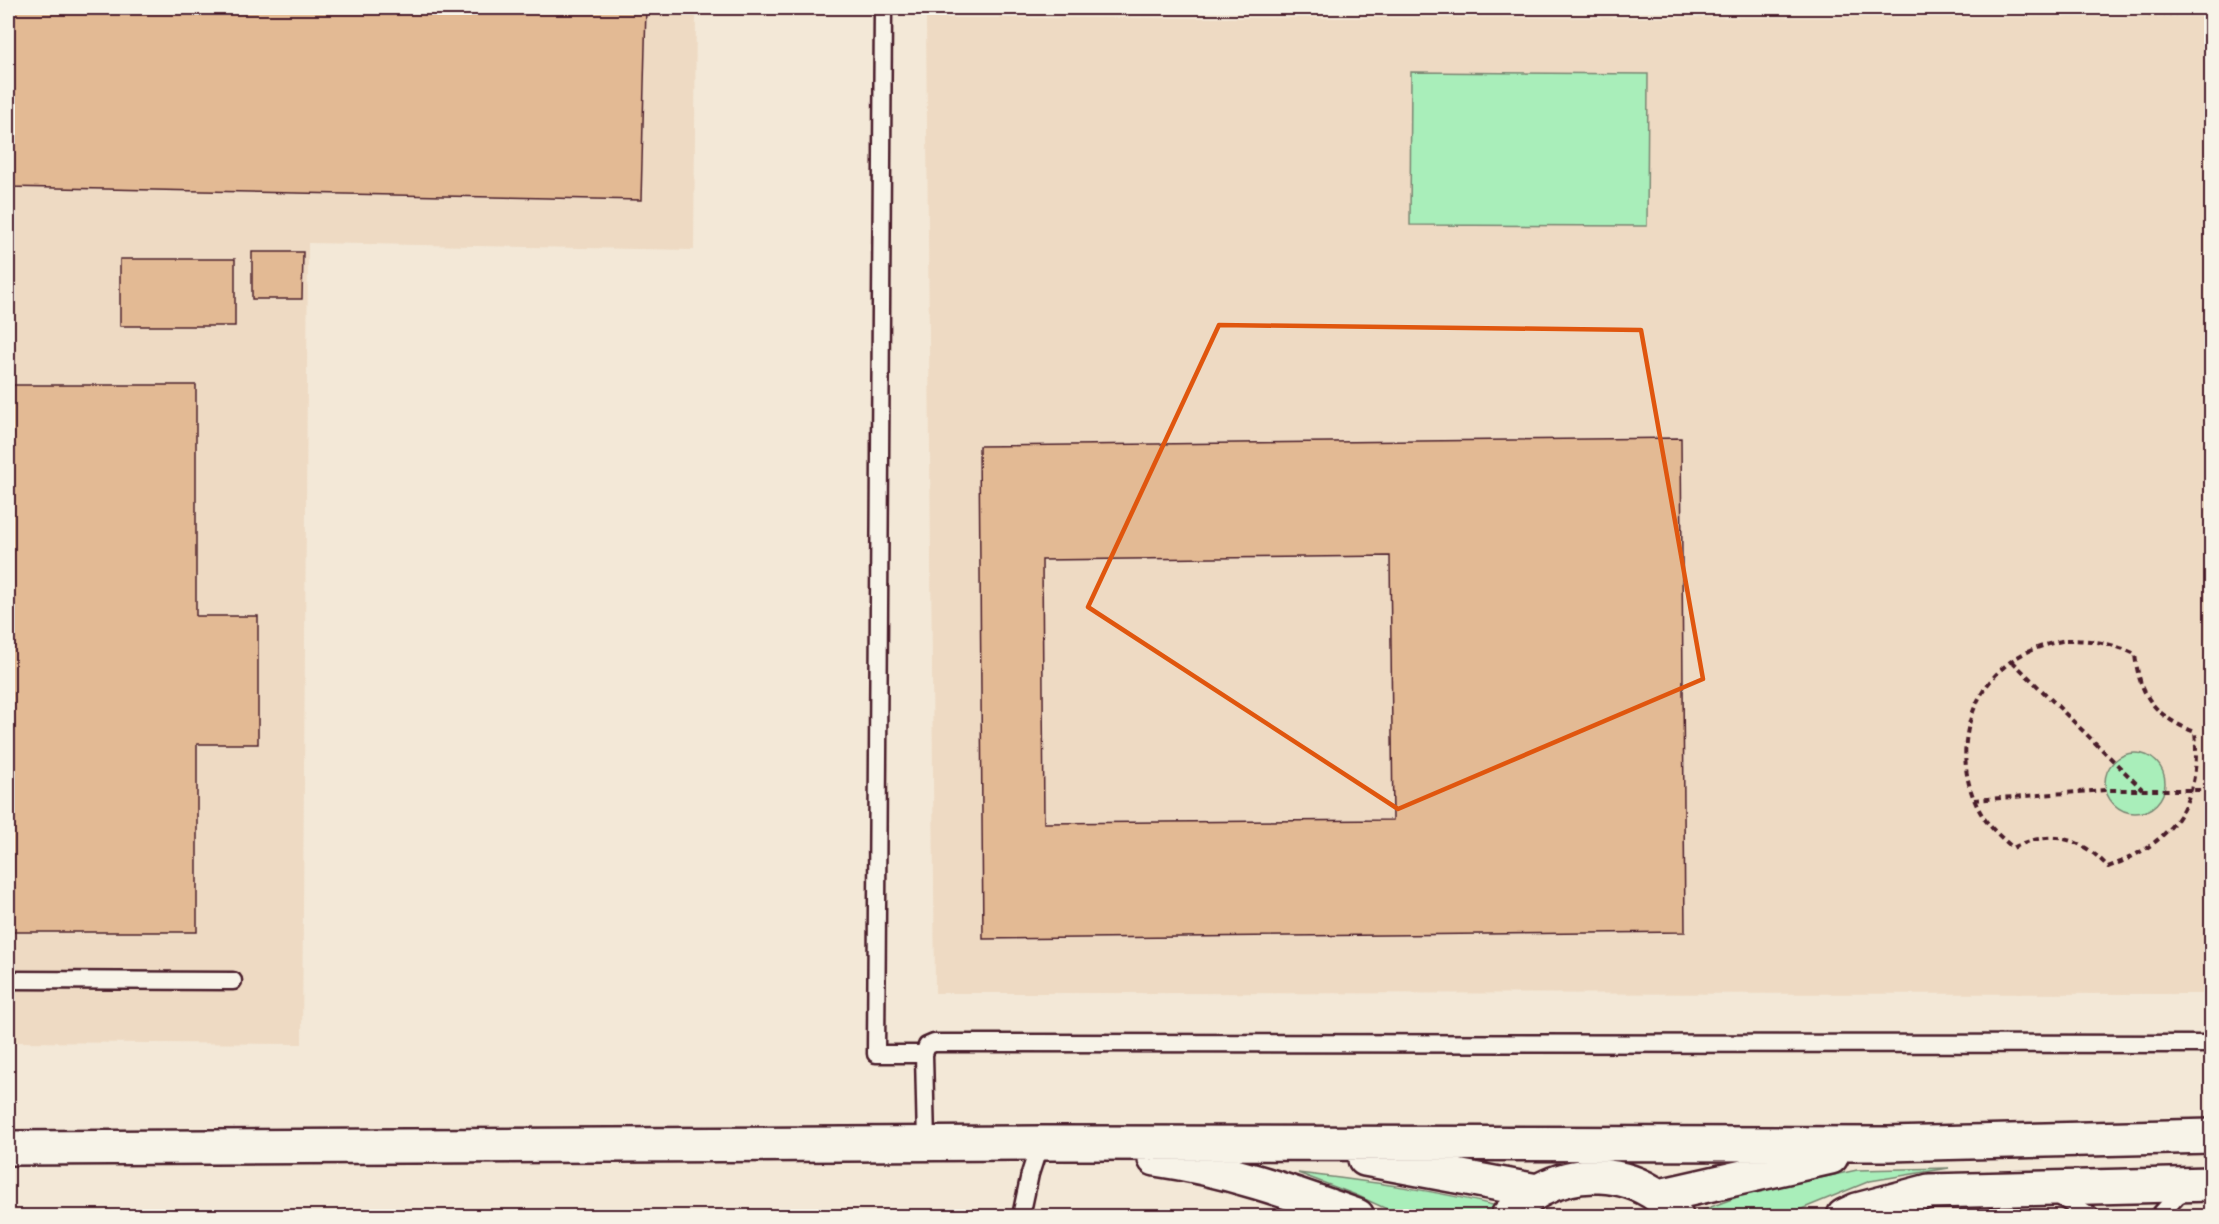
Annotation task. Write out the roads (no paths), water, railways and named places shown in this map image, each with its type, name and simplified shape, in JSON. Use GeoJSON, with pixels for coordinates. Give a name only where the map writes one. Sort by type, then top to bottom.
{"type":"FeatureCollection","features":[{"type":"Feature","properties":{"kind":"street"},"geometry":{"type":"LineString","coordinates":[[8,1148],[926,1143],[1888,1144],[2211,1136]]}},
{"type":"Feature","properties":{"kind":"street"},"geometry":{"type":"LineString","coordinates":[[1040,1143],[1191,1164],[1288,1191],[1357,1216]]}},
{"type":"Feature","properties":{"kind":"street"},"geometry":{"type":"LineString","coordinates":[[1284,1144],[1538,1191]]}},
{"type":"Feature","properties":{"kind":"street"},"geometry":{"type":"LineString","coordinates":[[1508,1216],[1538,1191],[1565,1179],[1603,1175],[1625,1179],[1667,1206],[1888,1144]]}},
{"type":"Feature","properties":{"kind":"street"},"geometry":{"type":"LineString","coordinates":[[1844,1216],[1857,1210],[1929,1191],[2202,1185]]}},
{"type":"Feature","properties":{"kind":"lane"},"geometry":{"type":"LineString","coordinates":[[883,8],[876,1054],[924,1054]]}},
{"type":"Feature","properties":{"kind":"lane"},"geometry":{"type":"LineString","coordinates":[[8,980],[233,981]]}},
{"type":"Feature","properties":{"kind":"lane"},"geometry":{"type":"LineString","coordinates":[[926,1143],[924,1054],[927,1046],[934,1044],[2211,1044]]}},
{"type":"Feature","properties":{"kind":"lane"},"geometry":{"type":"LineString","coordinates":[[1022,1216],[1030,1174],[1040,1143]]}},
{"type":"Feature","properties":{"kind":"lane"},"geometry":{"type":"LineString","coordinates":[[2159,1216],[2177,1196],[2202,1185]]}},
{"type":"Feature","properties":{"kind":"lane"},"geometry":{"type":"LineString","coordinates":[[2043,1187],[2091,1216]]}}]}
